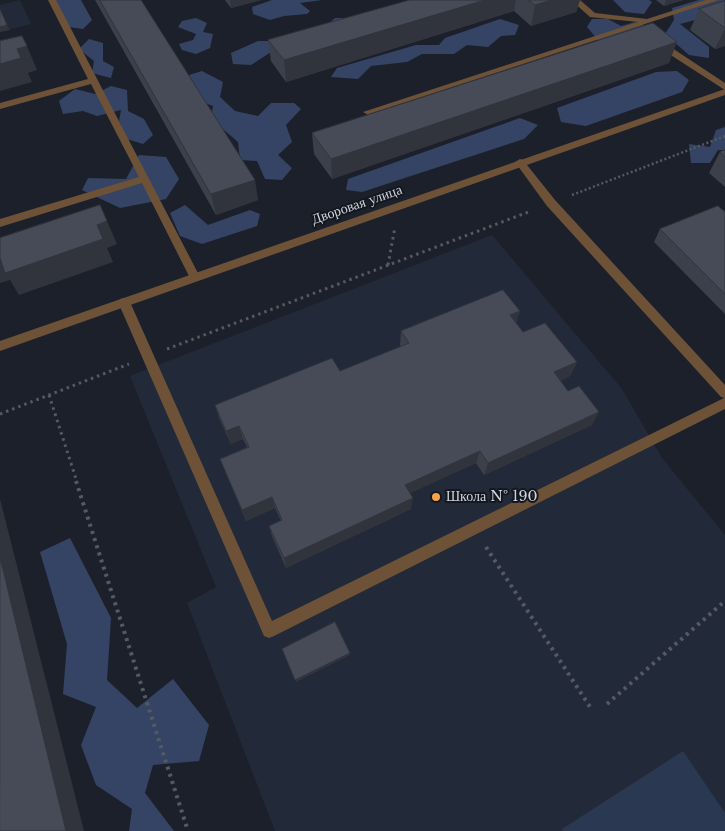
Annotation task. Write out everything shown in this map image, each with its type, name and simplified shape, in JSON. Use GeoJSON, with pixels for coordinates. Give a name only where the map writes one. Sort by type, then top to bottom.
{"type":"FeatureCollection","features":[{"type":"Feature","properties":{"kind":"street"},"geometry":{"type":"LineString","coordinates":[[52,0],[195,276]]}},
{"type":"Feature","properties":{"kind":"street"},"geometry":{"type":"LineString","coordinates":[[575,0],[593,15],[654,28],[670,50],[725,87]]}},
{"type":"Feature","properties":{"kind":"street"},"geometry":{"type":"LineString","coordinates":[[368,112],[654,28],[714,0]]}},
{"type":"Feature","properties":{"kind":"street"},"geometry":{"type":"LineString","coordinates":[[0,106],[94,80]]}},
{"type":"Feature","properties":{"kind":"street","name":"Дворовая улица"},"geometry":{"type":"LineString","coordinates":[[0,346],[399,204],[725,92]]}},
{"type":"Feature","properties":{"kind":"street"},"geometry":{"type":"LineString","coordinates":[[520,162],[551,204],[725,393]]}},
{"type":"Feature","properties":{"kind":"street"},"geometry":{"type":"LineString","coordinates":[[0,223],[145,179]]}},
{"type":"Feature","properties":{"kind":"street"},"geometry":{"type":"LineString","coordinates":[[124,302],[146,357],[269,631],[473,527],[725,403]]}},
{"type":"Feature","properties":{"kind":"path"},"geometry":{"type":"LineString","coordinates":[[0,414],[725,136]]}},
{"type":"Feature","properties":{"kind":"path"},"geometry":{"type":"LineString","coordinates":[[388,265],[399,204]]}},
{"type":"Feature","properties":{"kind":"path"},"geometry":{"type":"LineString","coordinates":[[48,395],[188,831]]}},
{"type":"Feature","properties":{"kind":"path"},"geometry":{"type":"LineString","coordinates":[[473,527],[592,710]]}},
{"type":"Feature","properties":{"kind":"path"},"geometry":{"type":"LineString","coordinates":[[607,704],[725,601]]}},
{"type":"Feature","properties":{"kind":"shaded area"},"geometry":{"type":"Polygon","coordinates":[[[20,0],[31,24],[0,32],[0,5],[20,0]]]}},
{"type":"Feature","properties":{"kind":"shaded area"},"geometry":{"type":"Polygon","coordinates":[[[54,0],[81,0],[92,20],[83,29],[69,27],[54,0]]]}},
{"type":"Feature","properties":{"kind":"shaded area"},"geometry":{"type":"Polygon","coordinates":[[[272,0],[322,0],[300,3],[310,11],[307,14],[284,16],[270,20],[253,14],[252,7],[272,0]]]}},
{"type":"Feature","properties":{"kind":"shaded area"},"geometry":{"type":"Polygon","coordinates":[[[613,0],[649,0],[652,2],[644,14],[625,12],[613,0]]]}},
{"type":"Feature","properties":{"kind":"shaded area"},"geometry":{"type":"Polygon","coordinates":[[[699,0],[725,0],[725,12],[680,24],[709,47],[709,58],[689,55],[665,34],[674,20],[672,8],[699,0]]]}},
{"type":"Feature","properties":{"kind":"shaded area"},"geometry":{"type":"Polygon","coordinates":[[[196,18],[207,23],[203,32],[213,34],[210,48],[196,54],[182,50],[179,44],[193,40],[196,34],[178,27],[182,21],[196,18]]]}},
{"type":"Feature","properties":{"kind":"shaded area"},"geometry":{"type":"Polygon","coordinates":[[[335,18],[369,18],[271,52],[251,65],[233,64],[231,53],[258,41],[281,41],[314,36],[335,18]]]}},
{"type":"Feature","properties":{"kind":"shaded area"},"geometry":{"type":"Polygon","coordinates":[[[500,19],[519,25],[515,35],[501,36],[488,47],[467,45],[454,54],[422,54],[407,62],[371,66],[358,79],[331,77],[337,68],[416,45],[439,45],[445,38],[500,19]]]}},
{"type":"Feature","properties":{"kind":"shaded area"},"geometry":{"type":"Polygon","coordinates":[[[592,19],[608,19],[621,26],[635,22],[652,28],[590,45],[598,40],[587,27],[592,19]]]}},
{"type":"Feature","properties":{"kind":"shaded area"},"geometry":{"type":"Polygon","coordinates":[[[89,39],[103,43],[103,61],[114,67],[111,78],[92,73],[94,61],[79,49],[89,39]]]}},
{"type":"Feature","properties":{"kind":"shaded area"},"geometry":{"type":"Polygon","coordinates":[[[202,71],[223,82],[220,97],[235,111],[258,116],[271,103],[294,103],[301,109],[286,125],[292,142],[278,155],[292,168],[282,180],[265,179],[257,161],[240,160],[238,142],[211,119],[213,106],[200,101],[189,75],[202,71]]]}},
{"type":"Feature","properties":{"kind":"shaded area"},"geometry":{"type":"Polygon","coordinates":[[[677,71],[689,80],[682,92],[586,126],[561,122],[557,108],[656,72],[677,71]]]}},
{"type":"Feature","properties":{"kind":"shaded area"},"geometry":{"type":"Polygon","coordinates":[[[111,86],[127,90],[128,111],[144,119],[153,135],[143,144],[127,139],[119,121],[121,110],[97,116],[83,111],[63,114],[59,101],[75,89],[95,94],[111,86]]]}},
{"type":"Feature","properties":{"kind":"shaded area"},"geometry":{"type":"Polygon","coordinates":[[[520,118],[538,125],[524,139],[362,192],[346,190],[348,179],[520,118]]]}},
{"type":"Feature","properties":{"kind":"shaded area"},"geometry":{"type":"Polygon","coordinates":[[[725,127],[725,150],[718,150],[710,163],[691,163],[689,144],[710,147],[716,130],[725,127]]]}},
{"type":"Feature","properties":{"kind":"shaded area"},"geometry":{"type":"Polygon","coordinates":[[[139,155],[166,157],[179,179],[166,199],[120,208],[82,190],[88,178],[126,179],[139,155]]]}},
{"type":"Feature","properties":{"kind":"shaded area"},"geometry":{"type":"Polygon","coordinates":[[[185,205],[208,225],[250,210],[260,214],[257,226],[202,244],[180,236],[170,213],[185,205]]]}},
{"type":"Feature","properties":{"kind":"shaded area","name":"Школа № 190"},"geometry":{"type":"Polygon","coordinates":[[[492,235],[622,389],[662,458],[725,535],[725,831],[275,831],[187,603],[216,587],[130,376],[492,235]]]}},
{"type":"Feature","properties":{"kind":"shaded area"},"geometry":{"type":"Polygon","coordinates":[[[70,538],[111,618],[107,680],[137,708],[173,679],[209,725],[199,761],[153,765],[145,793],[174,831],[129,831],[132,809],[96,785],[81,745],[96,707],[63,694],[67,644],[40,552],[70,538]]]}},
{"type":"Feature","properties":{"kind":"shaded area"},"geometry":{"type":"Polygon","coordinates":[[[683,751],[725,813],[725,831],[563,831],[562,829],[683,751]]]}},
{"type":"Feature","properties":{"kind":"building"},"geometry":{"type":"Polygon","coordinates":[[[100,0],[141,0],[255,180],[211,194],[100,0]]]}},
{"type":"Feature","properties":{"kind":"building"},"geometry":{"type":"Polygon","coordinates":[[[410,0],[485,0],[284,60],[268,40],[410,0]]]}},
{"type":"Feature","properties":{"kind":"building"},"geometry":{"type":"Polygon","coordinates":[[[529,0],[552,0],[535,5],[529,0]]]}},
{"type":"Feature","properties":{"kind":"building"},"geometry":{"type":"Polygon","coordinates":[[[725,1],[725,28],[699,9],[725,1]]]}},
{"type":"Feature","properties":{"kind":"building"},"geometry":{"type":"Polygon","coordinates":[[[0,9],[7,25],[0,27],[0,9]]]}},
{"type":"Feature","properties":{"kind":"building"},"geometry":{"type":"Polygon","coordinates":[[[653,23],[677,42],[331,159],[312,133],[653,23]]]}},
{"type":"Feature","properties":{"kind":"building"},"geometry":{"type":"Polygon","coordinates":[[[22,36],[27,46],[17,49],[21,58],[0,64],[0,41],[22,36]]]}},
{"type":"Feature","properties":{"kind":"building"},"geometry":{"type":"Polygon","coordinates":[[[725,150],[725,157],[720,152],[725,150]]]}},
{"type":"Feature","properties":{"kind":"building"},"geometry":{"type":"Polygon","coordinates":[[[100,205],[107,221],[97,225],[103,239],[5,273],[0,258],[0,238],[100,205]]]}},
{"type":"Feature","properties":{"kind":"building"},"geometry":{"type":"Polygon","coordinates":[[[718,206],[725,212],[725,294],[660,229],[718,206]]]}},
{"type":"Feature","properties":{"kind":"building"},"geometry":{"type":"Polygon","coordinates":[[[503,290],[520,311],[510,315],[523,332],[545,323],[577,362],[554,372],[568,391],[579,386],[599,412],[488,463],[480,451],[405,485],[413,498],[284,558],[269,526],[282,520],[272,497],[242,510],[220,459],[249,447],[239,426],[226,431],[215,405],[332,358],[340,371],[409,343],[401,331],[503,290]]]}},
{"type":"Feature","properties":{"kind":"building"},"geometry":{"type":"Polygon","coordinates":[[[0,557],[66,831],[0,831],[0,557]]]}},
{"type":"Feature","properties":{"kind":"building"},"geometry":{"type":"Polygon","coordinates":[[[335,622],[350,653],[295,680],[282,649],[335,622]]]}},
{"type":"Feature","properties":{"kind":"place","name":"Школа № 190"},"geometry":{"type":"Point","coordinates":[436,497]}}]}
